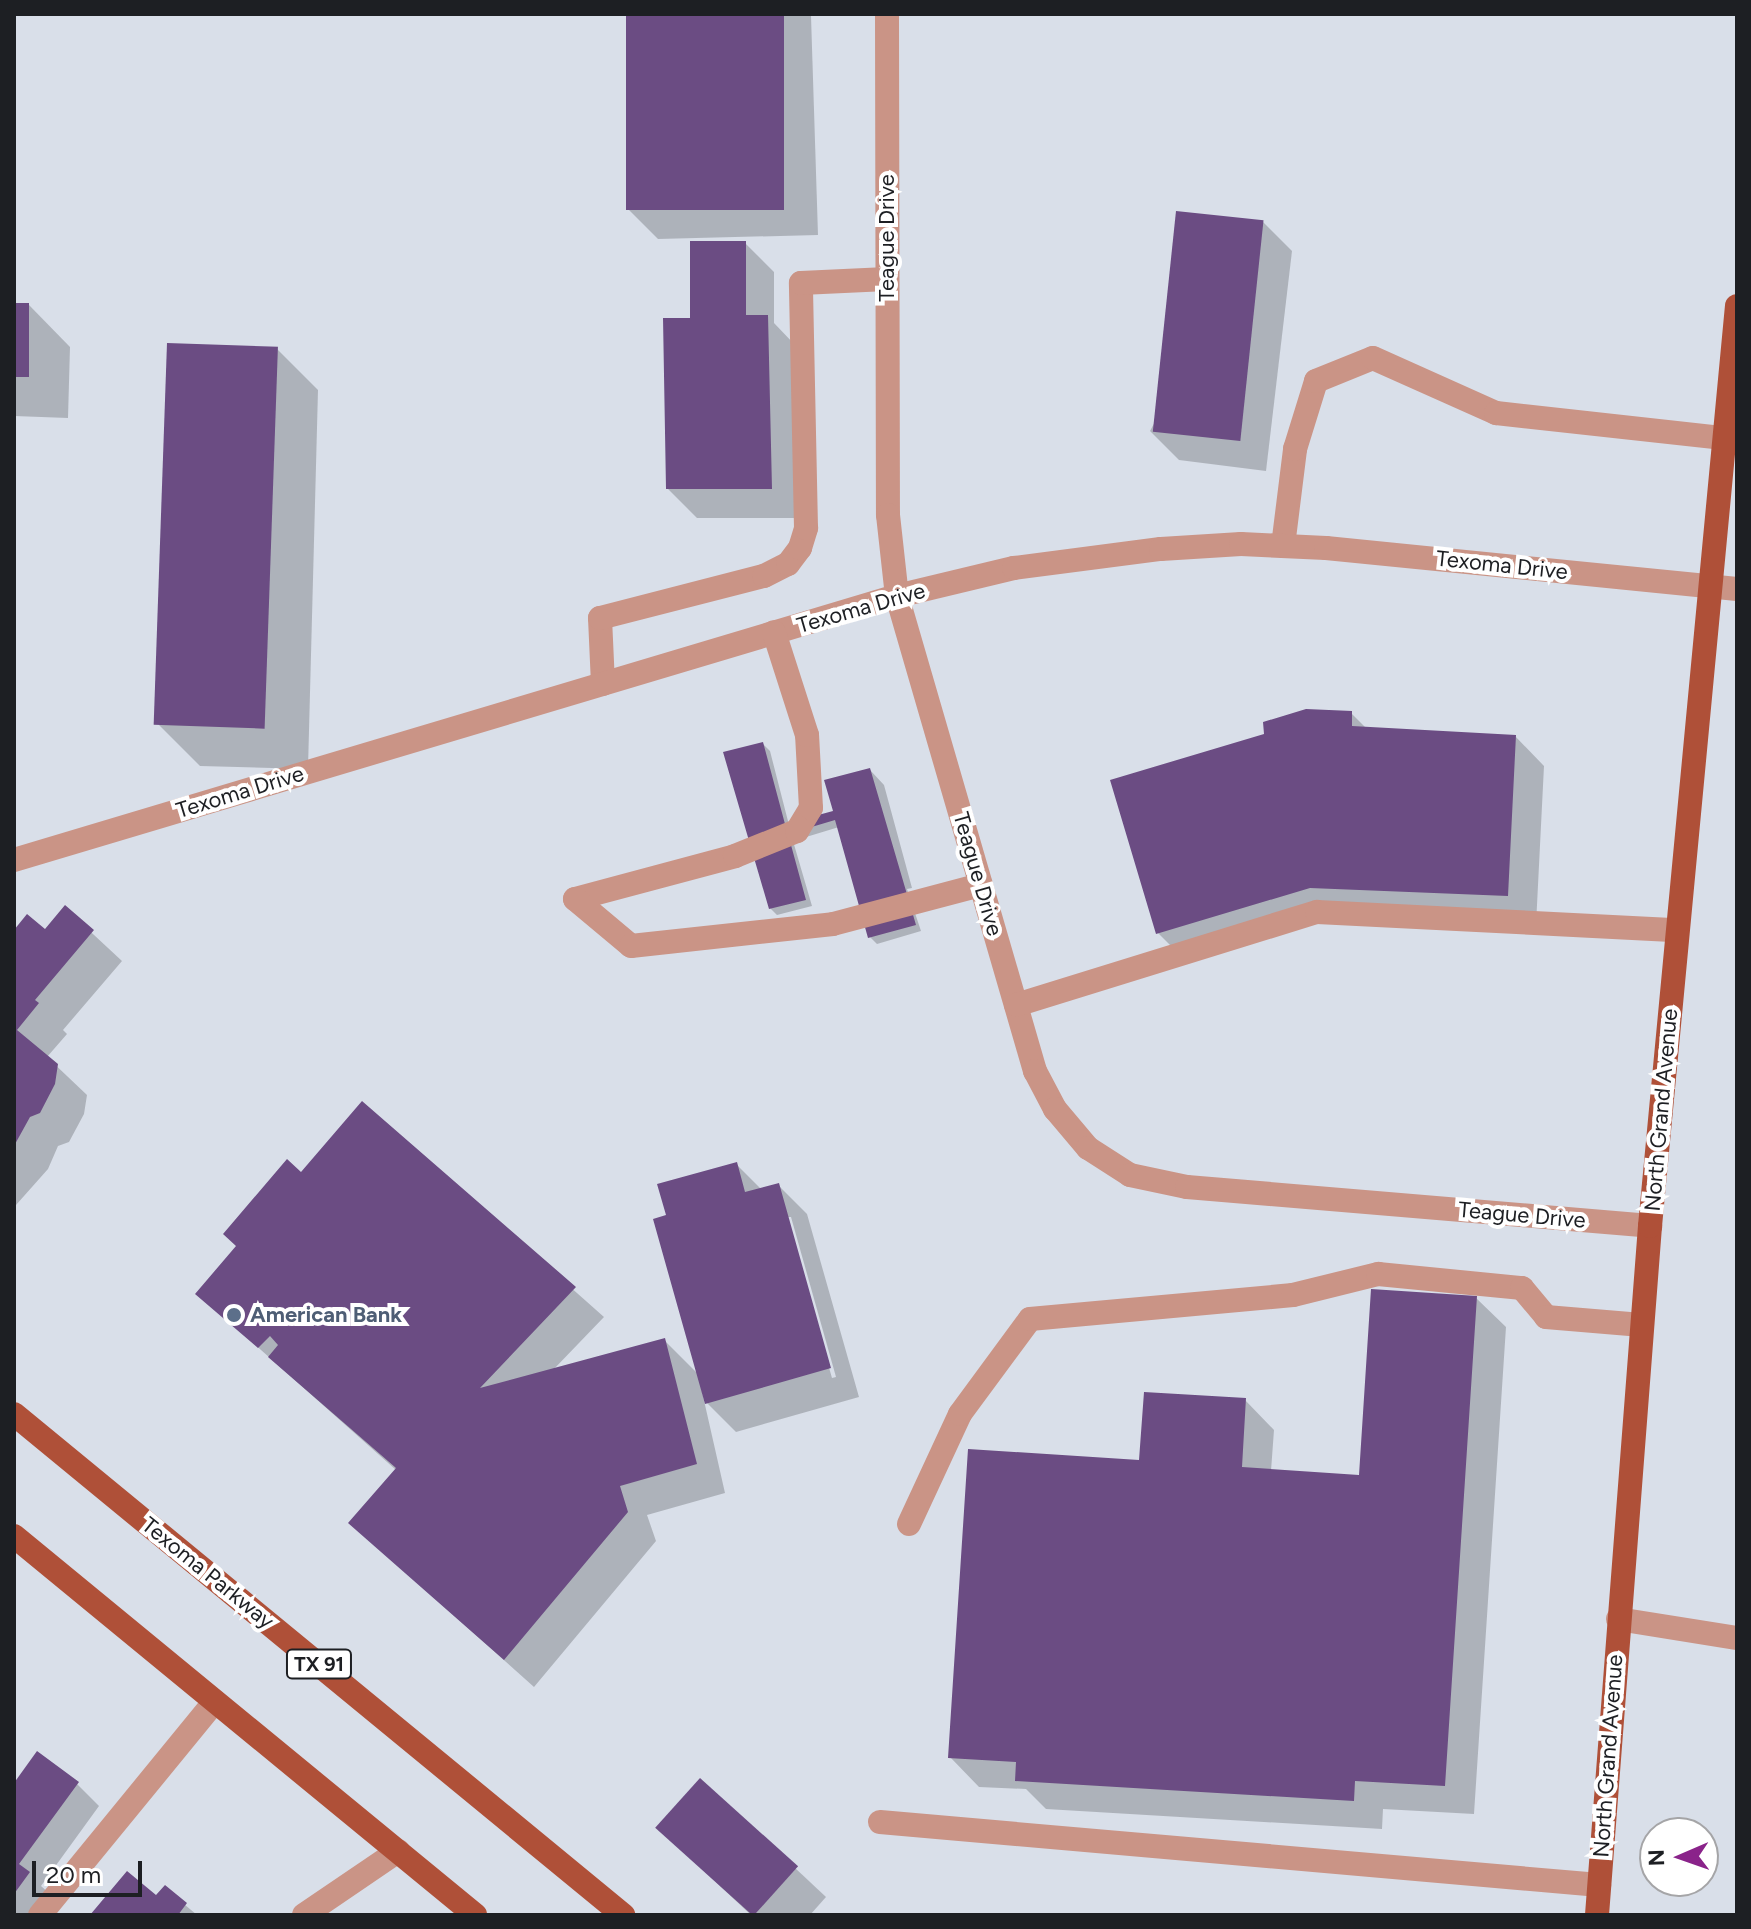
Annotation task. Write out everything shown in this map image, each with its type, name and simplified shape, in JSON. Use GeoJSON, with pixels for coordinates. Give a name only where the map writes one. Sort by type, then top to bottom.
{"type":"FeatureCollection","features":[{"type":"Feature","properties":{"kind":"main road","name":"North Grand Avenue"},"geometry":{"type":"LineString","coordinates":[[1597,1915],[1650,1226],[1708,586],[1737,306]]}},
{"type":"Feature","properties":{"kind":"main road","name":"Texoma Parkway"},"geometry":{"type":"LineString","coordinates":[[14,1414],[623,1915]]}},
{"type":"Feature","properties":{"kind":"main road"},"geometry":{"type":"LineString","coordinates":[[14,1536],[475,1915]]}},
{"type":"Feature","properties":{"kind":"street","name":"Teague Drive"},"geometry":{"type":"LineString","coordinates":[[887,14],[888,515],[897,596],[1035,1071],[1055,1109],[1088,1148],[1130,1175],[1187,1187],[1650,1226]]}},
{"type":"Feature","properties":{"kind":"street"},"geometry":{"type":"LineString","coordinates":[[603,684],[600,618],[764,576],[788,564],[800,548],[806,528],[801,283],[887,279]]}},
{"type":"Feature","properties":{"kind":"street"},"geometry":{"type":"LineString","coordinates":[[1283,546],[1295,449],[1316,381],[1373,358],[1496,413],[1724,438]]}},
{"type":"Feature","properties":{"kind":"street","name":"Texoma Drive"},"geometry":{"type":"LineString","coordinates":[[14,860],[897,596],[1014,568],[1146,551],[1241,544],[1737,589]]}},
{"type":"Feature","properties":{"kind":"street"},"geometry":{"type":"LineString","coordinates":[[774,632],[807,735],[811,808],[797,831],[735,856],[575,899],[631,946],[833,924],[981,885]]}},
{"type":"Feature","properties":{"kind":"street"},"geometry":{"type":"LineString","coordinates":[[1016,1005],[1317,912],[1677,930]]}},
{"type":"Feature","properties":{"kind":"street"},"geometry":{"type":"LineString","coordinates":[[909,1524],[960,1414],[1030,1319],[1293,1295],[1378,1274],[1522,1288],[1546,1317],[1642,1325]]}},
{"type":"Feature","properties":{"kind":"street"},"geometry":{"type":"LineString","coordinates":[[1618,1619],[1737,1638]]}},
{"type":"Feature","properties":{"kind":"street"},"geometry":{"type":"LineString","coordinates":[[40,1915],[215,1701]]}},
{"type":"Feature","properties":{"kind":"street"},"geometry":{"type":"LineString","coordinates":[[880,1822],[1599,1885]]}},
{"type":"Feature","properties":{"kind":"street"},"geometry":{"type":"LineString","coordinates":[[321,1911],[398,1851]]}},
{"type":"Feature","properties":{"kind":"building"},"geometry":{"type":"Polygon","coordinates":[[[626,14],[784,14],[784,210],[626,210],[626,14]]]}},
{"type":"Feature","properties":{"kind":"building"},"geometry":{"type":"Polygon","coordinates":[[[1176,211],[1264,220],[1240,441],[1153,432],[1176,211]]]}},
{"type":"Feature","properties":{"kind":"building"},"geometry":{"type":"Polygon","coordinates":[[[690,241],[746,241],[746,315],[768,315],[772,489],[666,489],[663,318],[690,318],[690,241]]]}},
{"type":"Feature","properties":{"kind":"building"},"geometry":{"type":"Polygon","coordinates":[[[14,303],[29,303],[29,377],[14,377],[14,303]]]}},
{"type":"Feature","properties":{"kind":"building"},"geometry":{"type":"Polygon","coordinates":[[[167,343],[278,347],[265,729],[154,725],[167,343]]]}},
{"type":"Feature","properties":{"kind":"building"},"geometry":{"type":"Polygon","coordinates":[[[1306,709],[1352,711],[1352,726],[1516,735],[1508,896],[1310,888],[1156,934],[1110,780],[1264,734],[1263,722],[1306,709]]]}},
{"type":"Feature","properties":{"kind":"building"},"geometry":{"type":"Polygon","coordinates":[[[763,742],[785,824],[833,811],[824,780],[870,768],[916,925],[868,938],[835,820],[788,834],[806,900],[769,909],[723,752],[763,742]]]}},
{"type":"Feature","properties":{"kind":"building"},"geometry":{"type":"Polygon","coordinates":[[[65,905],[94,930],[35,1000],[39,1003],[17,1030],[58,1064],[55,1084],[40,1113],[30,1117],[14,1146],[14,930],[27,914],[45,929],[65,905]]]}},
{"type":"Feature","properties":{"kind":"building"},"geometry":{"type":"Polygon","coordinates":[[[362,1101],[576,1287],[480,1388],[665,1338],[697,1464],[620,1486],[628,1512],[504,1660],[348,1523],[396,1468],[268,1357],[278,1345],[270,1336],[258,1348],[195,1294],[236,1246],[223,1234],[287,1159],[301,1172],[362,1101]]]}},
{"type":"Feature","properties":{"kind":"building"},"geometry":{"type":"Polygon","coordinates":[[[737,1162],[745,1192],[779,1183],[831,1368],[705,1404],[653,1219],[666,1215],[657,1184],[737,1162]]]}},
{"type":"Feature","properties":{"kind":"building"},"geometry":{"type":"Polygon","coordinates":[[[1371,1289],[1477,1296],[1445,1786],[1355,1781],[1354,1801],[1015,1781],[1016,1762],[948,1758],[968,1449],[1139,1460],[1144,1392],[1246,1398],[1242,1467],[1359,1475],[1371,1289]]]}},
{"type":"Feature","properties":{"kind":"building"},"geometry":{"type":"Polygon","coordinates":[[[37,1751],[79,1782],[19,1864],[30,1872],[14,1894],[14,1783],[37,1751]]]}},
{"type":"Feature","properties":{"kind":"building"},"geometry":{"type":"Polygon","coordinates":[[[700,1778],[798,1866],[752,1915],[655,1828],[700,1778]]]}},
{"type":"Feature","properties":{"kind":"building"},"geometry":{"type":"Polygon","coordinates":[[[127,1871],[156,1895],[165,1885],[187,1903],[178,1915],[90,1915],[127,1871]]]}},
{"type":"Feature","properties":{"kind":"place","name":"American Bank"},"geometry":{"type":"Point","coordinates":[234,1315]}}]}
